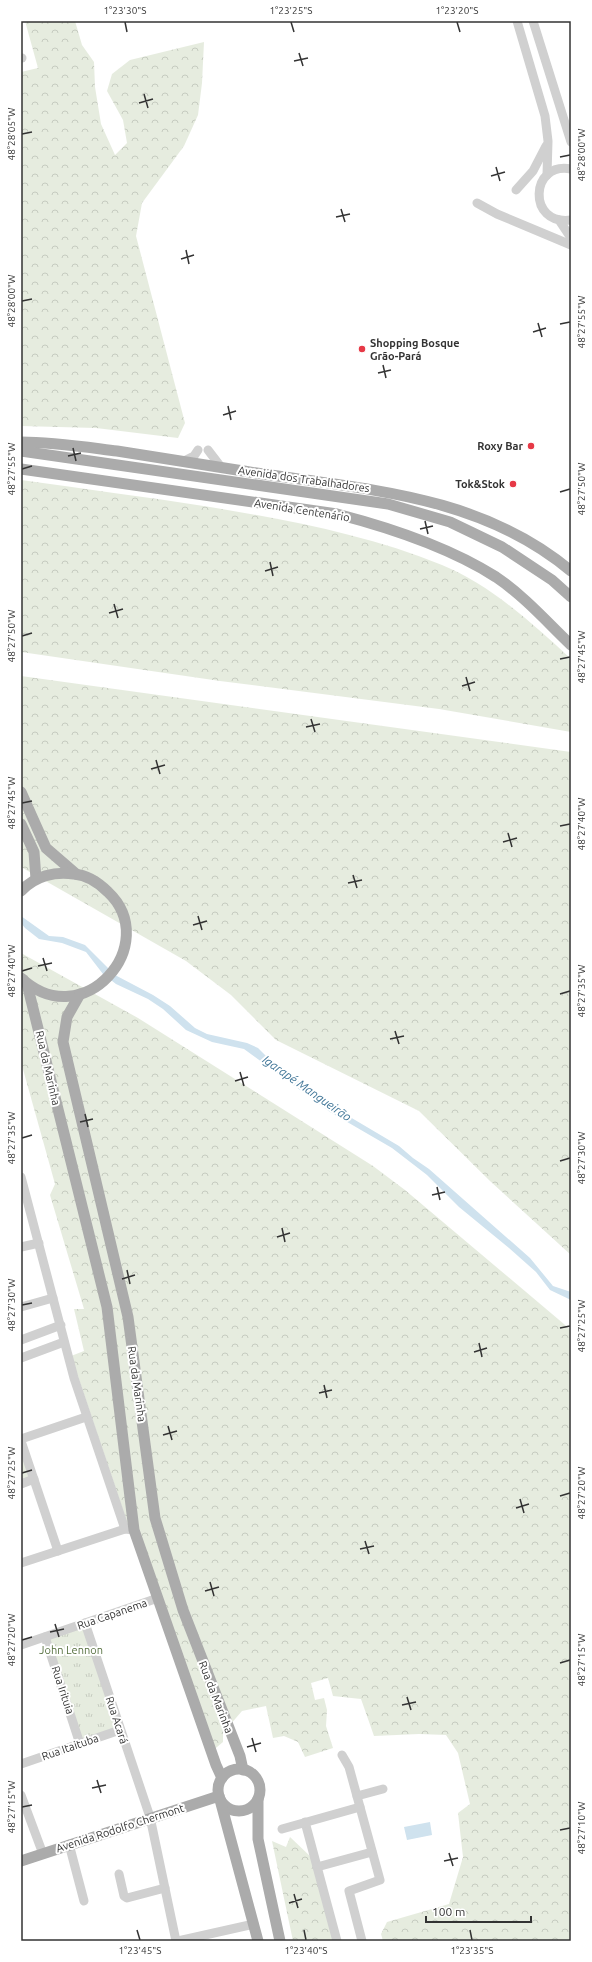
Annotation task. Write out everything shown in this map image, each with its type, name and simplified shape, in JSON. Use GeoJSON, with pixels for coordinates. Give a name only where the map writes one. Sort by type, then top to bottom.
{"type":"FeatureCollection","features":[{"type":"Feature","properties":{"kind":"main road","name":"Avenida dos Trabalhadores"},"geometry":{"type":"LineString","coordinates":[[21,442],[40,442],[80,446],[356,485],[428,500],[463,510],[497,525],[530,543],[571,571]]}},
{"type":"Feature","properties":{"kind":"main road","name":"Avenida Centenário"},"geometry":{"type":"LineString","coordinates":[[21,451],[388,504],[450,522],[502,548],[552,580],[571,597]]}},
{"type":"Feature","properties":{"kind":"main road","name":"Avenida Centenário"},"geometry":{"type":"LineString","coordinates":[[21,469],[337,514],[380,526],[418,539],[478,566],[497,578],[534,609],[571,645]]}},
{"type":"Feature","properties":{"kind":"main road"},"geometry":{"type":"LineString","coordinates":[[21,792],[46,848],[76,874]]}},
{"type":"Feature","properties":{"kind":"main road"},"geometry":{"type":"LineString","coordinates":[[21,824],[34,852],[36,879]]}},
{"type":"Feature","properties":{"kind":"main road"},"geometry":{"type":"LineString","coordinates":[[21,891],[36,879],[49,874],[62,872],[89,878],[101,885],[119,906],[124,921],[125,945],[114,972],[104,982],[93,989],[80,994],[66,996],[52,995],[39,991],[24,981]]}},
{"type":"Feature","properties":{"kind":"main road","name":"Rua da Marinha"},"geometry":{"type":"LineString","coordinates":[[24,981],[107,1307],[129,1529],[158,1598],[216,1765],[222,1778]]}},
{"type":"Feature","properties":{"kind":"main road","name":"Rua da Marinha"},"geometry":{"type":"LineString","coordinates":[[80,994],[67,1017],[63,1042],[128,1317],[154,1518],[183,1610],[240,1756],[243,1770]]}},
{"type":"Feature","properties":{"kind":"main road"},"geometry":{"type":"LineString","coordinates":[[258,1941],[219,1796],[218,1786],[222,1778],[234,1770],[243,1770],[252,1774],[258,1781],[260,1790],[258,1799],[258,1839],[280,1941]]}},
{"type":"Feature","properties":{"kind":"main road"},"geometry":{"type":"LineString","coordinates":[[219,1796],[223,1804],[235,1811],[249,1809],[258,1799]]}},
{"type":"Feature","properties":{"kind":"main road","name":"Avenida Rodolfo Chermont"},"geometry":{"type":"LineString","coordinates":[[21,1861],[150,1817],[219,1796]]}},
{"type":"Feature","properties":{"kind":"street"},"geometry":{"type":"LineString","coordinates":[[517,21],[545,116],[548,141],[547,175]]}},
{"type":"Feature","properties":{"kind":"street"},"geometry":{"type":"LineString","coordinates":[[533,21],[571,142]]}},
{"type":"Feature","properties":{"kind":"street"},"geometry":{"type":"LineString","coordinates":[[516,190],[536,166],[548,141]]}},
{"type":"Feature","properties":{"kind":"street"},"geometry":{"type":"LineString","coordinates":[[571,168],[559,168],[547,175],[540,184],[539,198],[544,211],[559,220],[571,238]]}},
{"type":"Feature","properties":{"kind":"street"},"geometry":{"type":"LineString","coordinates":[[477,203],[497,214],[571,245]]}},
{"type":"Feature","properties":{"kind":"street"},"geometry":{"type":"LineString","coordinates":[[559,220],[571,220]]}},
{"type":"Feature","properties":{"kind":"street"},"geometry":{"type":"LineString","coordinates":[[184,461],[203,450],[221,467]]}},
{"type":"Feature","properties":{"kind":"street","name":"Rua da Marinha"},"geometry":{"type":"LineString","coordinates":[[21,1180],[61,1325],[64,1342],[86,1417],[129,1529]]}},
{"type":"Feature","properties":{"kind":"street"},"geometry":{"type":"LineString","coordinates":[[21,1248],[39,1243]]}},
{"type":"Feature","properties":{"kind":"street"},"geometry":{"type":"LineString","coordinates":[[21,1307],[53,1298]]}},
{"type":"Feature","properties":{"kind":"street"},"geometry":{"type":"LineString","coordinates":[[21,1340],[61,1325]]}},
{"type":"Feature","properties":{"kind":"street"},"geometry":{"type":"LineString","coordinates":[[37,1334],[41,1339],[42,1351]]}},
{"type":"Feature","properties":{"kind":"street"},"geometry":{"type":"LineString","coordinates":[[21,1358],[64,1342]]}},
{"type":"Feature","properties":{"kind":"street"},"geometry":{"type":"LineString","coordinates":[[58,1551],[21,1440],[86,1417]]}},
{"type":"Feature","properties":{"kind":"street"},"geometry":{"type":"LineString","coordinates":[[21,1484],[34,1479]]}},
{"type":"Feature","properties":{"kind":"street"},"geometry":{"type":"LineString","coordinates":[[21,1563],[129,1529]]}},
{"type":"Feature","properties":{"kind":"street","name":"Rua Capanema"},"geometry":{"type":"LineString","coordinates":[[21,1645],[158,1598]]}},
{"type":"Feature","properties":{"kind":"street","name":"Rua Acará"},"geometry":{"type":"LineString","coordinates":[[85,1623],[150,1817],[177,1941]]}},
{"type":"Feature","properties":{"kind":"street","name":"Rua Irituia"},"geometry":{"type":"LineString","coordinates":[[45,1637],[80,1744]]}},
{"type":"Feature","properties":{"kind":"street","name":"Rua Itaituba"},"geometry":{"type":"LineString","coordinates":[[21,1764],[120,1730]]}},
{"type":"Feature","properties":{"kind":"street"},"geometry":{"type":"LineString","coordinates":[[342,1755],[349,1767],[380,1880],[349,1891],[362,1941]]}},
{"type":"Feature","properties":{"kind":"street"},"geometry":{"type":"LineString","coordinates":[[357,1796],[383,1789]]}},
{"type":"Feature","properties":{"kind":"street"},"geometry":{"type":"LineString","coordinates":[[21,1795],[42,1854]]}},
{"type":"Feature","properties":{"kind":"street"},"geometry":{"type":"LineString","coordinates":[[282,1829],[360,1807]]}},
{"type":"Feature","properties":{"kind":"street"},"geometry":{"type":"LineString","coordinates":[[305,1822],[337,1941]]}},
{"type":"Feature","properties":{"kind":"street"},"geometry":{"type":"LineString","coordinates":[[69,1844],[84,1901]]}},
{"type":"Feature","properties":{"kind":"street"},"geometry":{"type":"LineString","coordinates":[[317,1867],[372,1852]]}},
{"type":"Feature","properties":{"kind":"street"},"geometry":{"type":"LineString","coordinates":[[119,1874],[125,1898],[165,1888]]}},
{"type":"Feature","properties":{"kind":"street"},"geometry":{"type":"LineString","coordinates":[[177,1941],[254,1924]]}},
{"type":"Feature","properties":{"kind":"green space"},"geometry":{"type":"Polygon","coordinates":[[[25,21],[75,21],[82,45],[94,62],[95,87],[101,124],[115,155],[127,143],[123,120],[107,91],[112,74],[130,60],[204,42],[202,83],[198,115],[184,146],[142,203],[136,236],[185,423],[178,438],[96,428],[21,426],[21,72],[38,68],[25,21]]]}},
{"type":"Feature","properties":{"kind":"green space"},"geometry":{"type":"Polygon","coordinates":[[[21,480],[210,507],[298,523],[386,545],[414,554],[460,573],[511,606],[571,659],[571,732],[439,709],[220,681],[21,652],[21,480]]]}},
{"type":"Feature","properties":{"kind":"green space"},"geometry":{"type":"Polygon","coordinates":[[[21,676],[571,752],[571,1255],[490,1181],[419,1111],[276,1040],[231,995],[186,961],[21,867],[21,676]]]}},
{"type":"Feature","properties":{"kind":"green space"},"geometry":{"type":"Polygon","coordinates":[[[21,953],[138,1018],[373,1166],[405,1190],[571,1330],[571,1941],[383,1941],[381,1934],[387,1922],[449,1904],[463,1857],[458,1813],[470,1804],[458,1753],[446,1735],[419,1734],[374,1736],[361,1699],[333,1696],[328,1678],[311,1683],[315,1700],[324,1698],[327,1710],[326,1726],[333,1748],[305,1757],[298,1742],[284,1736],[273,1738],[266,1706],[242,1711],[223,1733],[223,1742],[211,1752],[129,1528],[71,1356],[84,1351],[74,1309],[84,1309],[50,1195],[55,1184],[21,1062],[21,953]]]}},
{"type":"Feature","properties":{"kind":"green space"},"geometry":{"type":"Polygon","coordinates":[[[21,1441],[34,1479],[21,1484],[21,1441]]]}},
{"type":"Feature","properties":{"kind":"green space","name":"John Lennon"},"geometry":{"type":"Polygon","coordinates":[[[85,1623],[120,1730],[80,1744],[45,1637],[85,1623]]]}},
{"type":"Feature","properties":{"kind":"green space"},"geometry":{"type":"Polygon","coordinates":[[[290,1837],[311,1857],[333,1941],[293,1941],[272,1841],[286,1847],[290,1837]]]}},
{"type":"Feature","properties":{"kind":"water","name":"Igarapé Mangueirão"},"geometry":{"type":"Polygon","coordinates":[[[21,916],[49,936],[63,937],[85,945],[115,975],[153,995],[170,1006],[195,1028],[207,1034],[247,1043],[258,1048],[276,1066],[314,1091],[328,1104],[399,1146],[429,1169],[530,1258],[553,1286],[571,1292],[571,1300],[550,1290],[536,1272],[459,1207],[427,1175],[392,1148],[330,1112],[244,1049],[212,1042],[186,1030],[163,1009],[148,999],[116,984],[103,974],[86,952],[62,943],[39,939],[21,923],[21,916]]]}},
{"type":"Feature","properties":{"kind":"water"},"geometry":{"type":"Polygon","coordinates":[[[430,1822],[432,1835],[407,1840],[404,1827],[430,1822]]]}},
{"type":"Feature","properties":{"kind":"place","name":"Shopping Bosque Grão-Pará"},"geometry":{"type":"Point","coordinates":[362,349]}},
{"type":"Feature","properties":{"kind":"place","name":"Roxy Bar"},"geometry":{"type":"Point","coordinates":[531,446]}},
{"type":"Feature","properties":{"kind":"place","name":"Tok&Stok"},"geometry":{"type":"Point","coordinates":[513,484]}}]}
